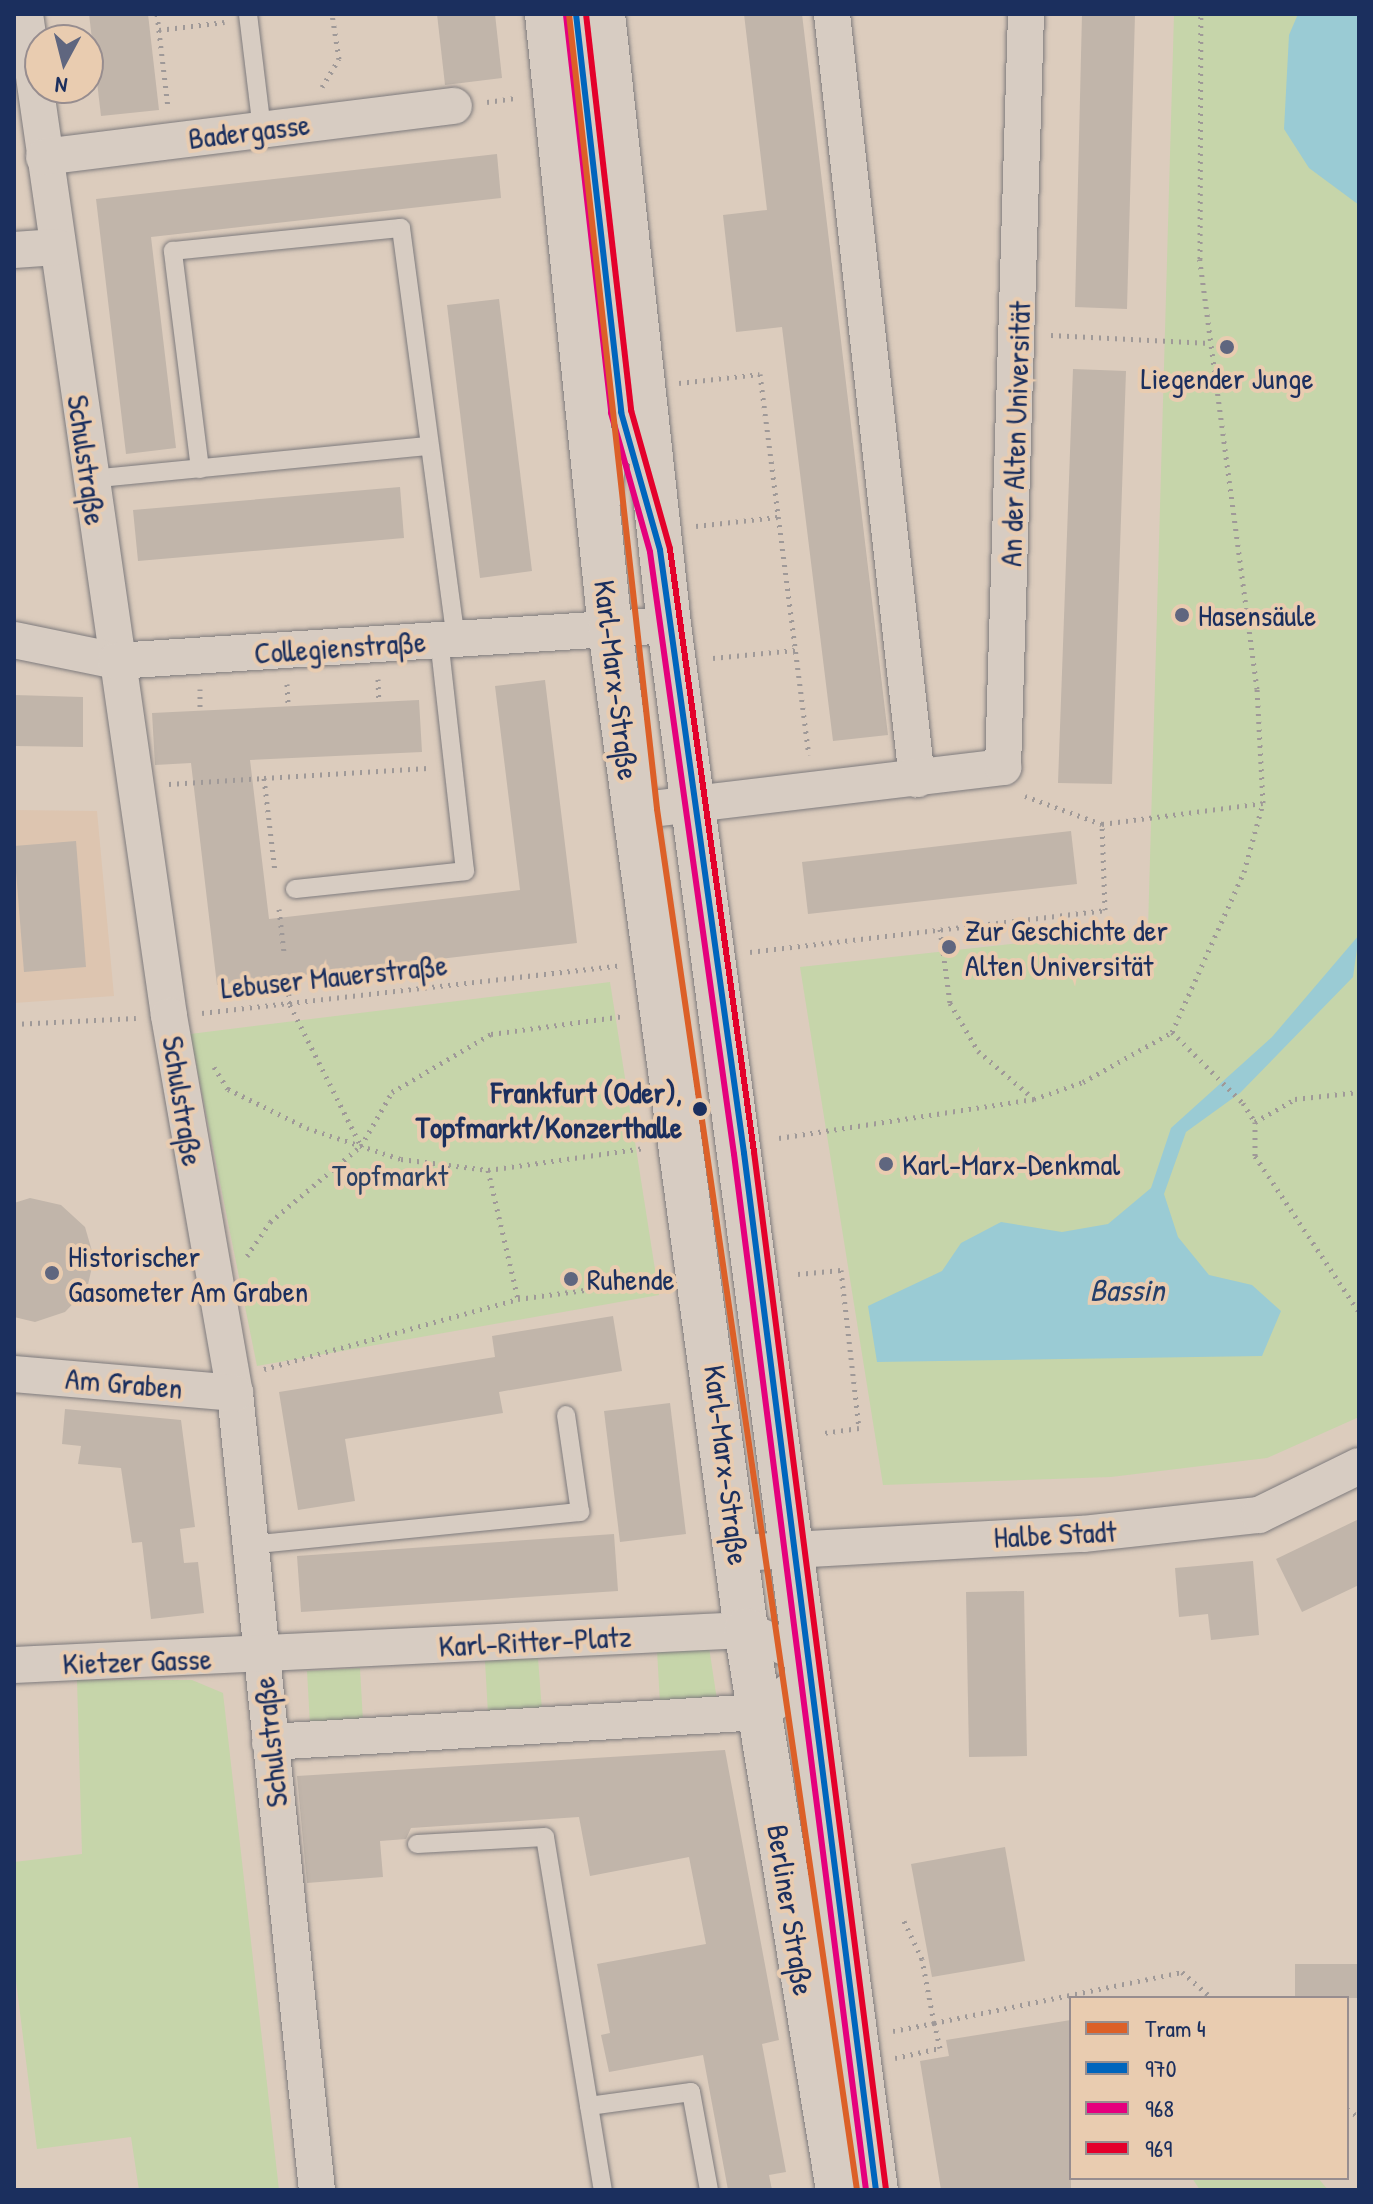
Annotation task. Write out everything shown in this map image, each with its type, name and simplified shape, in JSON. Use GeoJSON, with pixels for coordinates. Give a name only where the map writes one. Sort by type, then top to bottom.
{"type":"FeatureCollection","features":[{"type":"Feature","properties":{"kind":"street","name":"Schulstraße"},"geometry":{"type":"LineString","coordinates":[[25,14],[169,1016],[216,1302],[233,1385],[317,2190]]}},
{"type":"Feature","properties":{"kind":"street","name":"Karl-Marx-Straße"},"geometry":{"type":"LineString","coordinates":[[547,14],[601,556],[746,1630]]}},
{"type":"Feature","properties":{"kind":"street","name":"Karl-Marx-Straße"},"geometry":{"type":"LineString","coordinates":[[603,14],[676,538],[669,625],[794,1547]]}},
{"type":"Feature","properties":{"kind":"street"},"geometry":{"type":"LineString","coordinates":[[832,14],[917,779]]}},
{"type":"Feature","properties":{"kind":"street","name":"An der Alten Universität"},"geometry":{"type":"LineString","coordinates":[[635,811],[1003,767],[1019,334],[1026,14]]}},
{"type":"Feature","properties":{"kind":"street","name":"Badergasse"},"geometry":{"type":"LineString","coordinates":[[44,157],[454,106]]}},
{"type":"Feature","properties":{"kind":"street"},"geometry":{"type":"LineString","coordinates":[[14,250],[57,247]]}},
{"type":"Feature","properties":{"kind":"street","name":"Collegienstraße"},"geometry":{"type":"LineString","coordinates":[[14,640],[116,661],[669,625]]}},
{"type":"Feature","properties":{"kind":"street","name":"Am Graben"},"geometry":{"type":"LineString","coordinates":[[14,1374],[233,1385]]}},
{"type":"Feature","properties":{"kind":"street","name":"Halbe Stadt"},"geometry":{"type":"LineString","coordinates":[[738,1553],[794,1547],[1083,1534],[1259,1515],[1359,1466]]}},
{"type":"Feature","properties":{"kind":"street","name":"Berliner Straße"},"geometry":{"type":"LineString","coordinates":[[794,1547],[876,2190]]}},
{"type":"Feature","properties":{"kind":"street","name":"Berliner Straße"},"geometry":{"type":"LineString","coordinates":[[746,1630],[838,2190]]}},
{"type":"Feature","properties":{"kind":"street","name":"Karl-Ritter-Platz"},"geometry":{"type":"LineString","coordinates":[[260,1656],[746,1630],[807,1667]]}},
{"type":"Feature","properties":{"kind":"street","name":"Kietzer Gasse"},"geometry":{"type":"LineString","coordinates":[[14,1665],[260,1656]]}},
{"type":"Feature","properties":{"kind":"street"},"geometry":{"type":"LineString","coordinates":[[270,1742],[761,1712],[807,1667]]}},
{"type":"Feature","properties":{"kind":"lane"},"geometry":{"type":"LineString","coordinates":[[576,14],[621,412],[601,556]]}},
{"type":"Feature","properties":{"kind":"lane"},"geometry":{"type":"LineString","coordinates":[[248,16],[262,129]]}},
{"type":"Feature","properties":{"kind":"lane"},"geometry":{"type":"LineString","coordinates":[[200,469],[173,251],[401,228],[448,640],[453,767],[465,871],[286,889]]}},
{"type":"Feature","properties":{"kind":"lane"},"geometry":{"type":"LineString","coordinates":[[621,412],[676,538]]}},
{"type":"Feature","properties":{"kind":"lane"},"geometry":{"type":"LineString","coordinates":[[90,479],[428,446]]}},
{"type":"Feature","properties":{"kind":"lane"},"geometry":{"type":"LineString","coordinates":[[249,1545],[580,1512],[566,1415]]}},
{"type":"Feature","properties":{"kind":"lane"},"geometry":{"type":"LineString","coordinates":[[417,1844],[545,1837],[603,2190]]}},
{"type":"Feature","properties":{"kind":"lane"},"geometry":{"type":"LineString","coordinates":[[589,2106],[691,2092],[709,2190]]}},
{"type":"Feature","properties":{"kind":"path"},"geometry":{"type":"LineString","coordinates":[[157,14],[168,112]]}},
{"type":"Feature","properties":{"kind":"path"},"geometry":{"type":"LineString","coordinates":[[311,95],[333,78],[339,59],[332,14]]}},
{"type":"Feature","properties":{"kind":"path"},"geometry":{"type":"LineString","coordinates":[[779,1138],[1034,1099],[1083,1082],[1172,1032],[1208,962],[1263,803],[1257,689],[1210,343],[1195,176],[1201,14]]}},
{"type":"Feature","properties":{"kind":"path"},"geometry":{"type":"LineString","coordinates":[[159,30],[248,16]]}},
{"type":"Feature","properties":{"kind":"path"},"geometry":{"type":"LineString","coordinates":[[1019,334],[1210,343]]}},
{"type":"Feature","properties":{"kind":"path"},"geometry":{"type":"LineString","coordinates":[[679,383],[760,374],[814,792]]}},
{"type":"Feature","properties":{"kind":"path"},"geometry":{"type":"LineString","coordinates":[[676,538],[778,517]]}},
{"type":"Feature","properties":{"kind":"path"},"geometry":{"type":"LineString","coordinates":[[710,658],[796,650]]}},
{"type":"Feature","properties":{"kind":"path"},"geometry":{"type":"LineString","coordinates":[[378,666],[379,702]]}},
{"type":"Feature","properties":{"kind":"path"},"geometry":{"type":"LineString","coordinates":[[287,671],[288,706]]}},
{"type":"Feature","properties":{"kind":"path"},"geometry":{"type":"LineString","coordinates":[[164,784],[453,767]]}},
{"type":"Feature","properties":{"kind":"path"},"geometry":{"type":"LineString","coordinates":[[264,778],[286,889]]}},
{"type":"Feature","properties":{"kind":"path"},"geometry":{"type":"LineString","coordinates":[[713,955],[1105,910],[1102,824],[1263,803]]}},
{"type":"Feature","properties":{"kind":"path"},"geometry":{"type":"LineString","coordinates":[[278,904],[284,952]]}},
{"type":"Feature","properties":{"kind":"path"},"geometry":{"type":"LineString","coordinates":[[940,929],[950,1003],[978,1051],[1034,1099]]}},
{"type":"Feature","properties":{"kind":"path","name":"Lebuser Mauerstraße"},"geometry":{"type":"LineString","coordinates":[[14,1024],[169,1016],[290,1005],[658,964]]}},
{"type":"Feature","properties":{"kind":"path"},"geometry":{"type":"LineString","coordinates":[[287,978],[290,1005],[361,1146]]}},
{"type":"Feature","properties":{"kind":"path"},"geometry":{"type":"LineString","coordinates":[[216,1302],[270,1222],[361,1146],[392,1092],[491,1034],[624,1016]]}},
{"type":"Feature","properties":{"kind":"path"},"geometry":{"type":"LineString","coordinates":[[1172,1032],[1214,1069],[1243,1103],[1255,1122],[1255,1156],[1359,1312]]}},
{"type":"Feature","properties":{"kind":"path"},"geometry":{"type":"LineString","coordinates":[[206,1052],[228,1089],[361,1146],[488,1170],[648,1147]]}},
{"type":"Feature","properties":{"kind":"path"},"geometry":{"type":"LineString","coordinates":[[1255,1122],[1295,1099],[1359,1092]]}},
{"type":"Feature","properties":{"kind":"path"},"geometry":{"type":"LineString","coordinates":[[488,1170],[518,1299]]}},
{"type":"Feature","properties":{"kind":"path"},"geometry":{"type":"LineString","coordinates":[[798,1274],[841,1270],[859,1428],[824,1433]]}},
{"type":"Feature","properties":{"kind":"path"},"geometry":{"type":"LineString","coordinates":[[233,1385],[518,1299],[664,1280]]}},
{"type":"Feature","properties":{"kind":"path"},"geometry":{"type":"LineString","coordinates":[[885,2060],[940,2048],[922,1959],[903,1919]]}},
{"type":"Feature","properties":{"kind":"path"},"geometry":{"type":"LineString","coordinates":[[897,2029],[1182,1972],[1210,1996]]}},
{"type":"Feature","properties":{"kind":"shaded area"},"geometry":{"type":"Polygon","coordinates":[[[14,810],[97,811],[114,996],[14,1003],[14,810]]]}},
{"type":"Feature","properties":{"kind":"green space"},"geometry":{"type":"Polygon","coordinates":[[[1174,14],[1359,14],[1359,1417],[1267,1458],[1111,1477],[883,1485],[800,967],[1148,929],[1174,14]]]}},
{"type":"Feature","properties":{"kind":"green space","name":"Topfmarkt"},"geometry":{"type":"Polygon","coordinates":[[[610,982],[659,1295],[257,1366],[190,1034],[610,982]]]}},
{"type":"Feature","properties":{"kind":"green space"},"geometry":{"type":"Polygon","coordinates":[[[709,1647],[717,1700],[660,1704],[657,1650],[709,1647]]]}},
{"type":"Feature","properties":{"kind":"green space"},"geometry":{"type":"Polygon","coordinates":[[[538,1658],[542,1711],[488,1714],[485,1661],[538,1658]]]}},
{"type":"Feature","properties":{"kind":"green space"},"geometry":{"type":"Polygon","coordinates":[[[360,1668],[363,1722],[310,1725],[307,1671],[360,1668]]]}},
{"type":"Feature","properties":{"kind":"green space"},"geometry":{"type":"Polygon","coordinates":[[[77,1680],[192,1680],[223,1693],[279,2190],[139,2190],[131,2137],[37,2149],[14,1965],[14,1862],[82,1854],[77,1680]]]}},
{"type":"Feature","properties":{"kind":"green space"},"geometry":{"type":"Polygon","coordinates":[[[1193,2180],[1320,2180],[1328,2190],[1200,2190],[1193,2180]]]}},
{"type":"Feature","properties":{"kind":"water"},"geometry":{"type":"Polygon","coordinates":[[[1298,14],[1359,14],[1359,205],[1309,168],[1284,129],[1289,35],[1298,14]]]}},
{"type":"Feature","properties":{"kind":"water","name":"Bassin"},"geometry":{"type":"Polygon","coordinates":[[[1359,935],[1353,977],[1240,1093],[1186,1132],[1164,1194],[1178,1237],[1209,1275],[1252,1285],[1281,1311],[1262,1356],[877,1362],[868,1306],[942,1271],[961,1243],[1001,1222],[1062,1232],[1108,1224],[1151,1188],[1171,1128],[1272,1037],[1359,935]]]}},
{"type":"Feature","properties":{"kind":"building"},"geometry":{"type":"Polygon","coordinates":[[[89,14],[148,14],[159,110],[101,116],[100,104],[104,104],[104,24],[90,24],[89,14]]]}},
{"type":"Feature","properties":{"kind":"building"},"geometry":{"type":"Polygon","coordinates":[[[437,14],[495,14],[502,78],[445,85],[437,14]]]}},
{"type":"Feature","properties":{"kind":"building"},"geometry":{"type":"Polygon","coordinates":[[[744,14],[802,14],[888,735],[833,741],[782,327],[736,332],[723,215],[767,210],[744,14]]]}},
{"type":"Feature","properties":{"kind":"building"},"geometry":{"type":"Polygon","coordinates":[[[1082,14],[1135,14],[1127,309],[1075,307],[1082,14]]]}},
{"type":"Feature","properties":{"kind":"building"},"geometry":{"type":"Polygon","coordinates":[[[497,154],[501,198],[151,237],[176,448],[126,454],[96,199],[497,154]]]}},
{"type":"Feature","properties":{"kind":"building"},"geometry":{"type":"Polygon","coordinates":[[[499,299],[532,571],[480,578],[447,305],[499,299]]]}},
{"type":"Feature","properties":{"kind":"building"},"geometry":{"type":"Polygon","coordinates":[[[1073,369],[1126,371],[1112,784],[1058,783],[1073,369]]]}},
{"type":"Feature","properties":{"kind":"building"},"geometry":{"type":"Polygon","coordinates":[[[400,487],[404,538],[138,561],[133,510],[400,487]]]}},
{"type":"Feature","properties":{"kind":"building"},"geometry":{"type":"Polygon","coordinates":[[[545,680],[577,943],[217,985],[191,763],[155,765],[152,713],[419,700],[422,752],[250,760],[269,919],[520,890],[495,686],[545,680]]]}},
{"type":"Feature","properties":{"kind":"building"},"geometry":{"type":"Polygon","coordinates":[[[14,695],[83,697],[83,747],[14,746],[14,695]]]}},
{"type":"Feature","properties":{"kind":"building"},"geometry":{"type":"Polygon","coordinates":[[[1071,831],[1077,884],[808,914],[802,862],[1071,831]]]}},
{"type":"Feature","properties":{"kind":"building"},"geometry":{"type":"Polygon","coordinates":[[[76,841],[86,967],[24,972],[14,846],[76,841]]]}},
{"type":"Feature","properties":{"kind":"building","name":"Historischer Gasometer Am Graben"},"geometry":{"type":"Polygon","coordinates":[[[30,1198],[61,1205],[85,1227],[94,1258],[87,1289],[65,1312],[35,1322],[14,1317],[14,1203],[30,1198]]]}},
{"type":"Feature","properties":{"kind":"building"},"geometry":{"type":"Polygon","coordinates":[[[613,1316],[622,1371],[499,1392],[503,1413],[345,1439],[355,1501],[298,1510],[279,1392],[495,1357],[492,1336],[613,1316]]]}},
{"type":"Feature","properties":{"kind":"building"},"geometry":{"type":"Polygon","coordinates":[[[670,1403],[686,1534],[620,1542],[604,1411],[670,1403]]]}},
{"type":"Feature","properties":{"kind":"building"},"geometry":{"type":"Polygon","coordinates":[[[65,1409],[181,1420],[195,1527],[180,1529],[184,1563],[198,1562],[204,1613],[151,1619],[142,1542],[132,1543],[121,1468],[78,1464],[81,1446],[62,1444],[65,1409]]]}},
{"type":"Feature","properties":{"kind":"building"},"geometry":{"type":"Polygon","coordinates":[[[1359,1519],[1359,1585],[1302,1612],[1276,1559],[1359,1519]]]}},
{"type":"Feature","properties":{"kind":"building"},"geometry":{"type":"Polygon","coordinates":[[[614,1534],[618,1591],[301,1612],[297,1556],[614,1534]]]}},
{"type":"Feature","properties":{"kind":"building"},"geometry":{"type":"Polygon","coordinates":[[[1253,1561],[1259,1635],[1211,1640],[1208,1614],[1179,1617],[1175,1568],[1253,1561]]]}},
{"type":"Feature","properties":{"kind":"building"},"geometry":{"type":"Polygon","coordinates":[[[1024,1591],[1027,1756],[969,1757],[966,1592],[1024,1591]]]}},
{"type":"Feature","properties":{"kind":"building"},"geometry":{"type":"Polygon","coordinates":[[[725,1750],[779,2040],[762,2044],[786,2172],[769,2175],[772,2190],[728,2190],[703,2055],[609,2072],[601,2035],[610,2033],[597,1964],[706,1944],[689,1857],[590,1876],[579,1817],[411,1828],[406,1839],[380,1841],[383,1877],[307,1883],[297,1776],[725,1750]]]}},
{"type":"Feature","properties":{"kind":"building"},"geometry":{"type":"Polygon","coordinates":[[[1005,1847],[1025,1961],[932,1977],[911,1864],[1005,1847]]]}},
{"type":"Feature","properties":{"kind":"building"},"geometry":{"type":"Polygon","coordinates":[[[1295,1964],[1359,1964],[1359,1998],[1295,1996],[1295,1964]]]}},
{"type":"Feature","properties":{"kind":"building"},"geometry":{"type":"Polygon","coordinates":[[[1069,2020],[1071,2190],[941,2190],[920,2061],[949,2056],[946,2040],[1069,2020]]]}},
{"type":"Feature","properties":{"kind":"tram line","name":"4"},"geometry":{"type":"LineString","coordinates":[[569,14],[657,809],[857,2190]]}},
{"type":"Feature","properties":{"kind":"transit line","name":"970"},"geometry":{"type":"LineString","coordinates":[[576,14],[621,412],[660,550],[744,1153],[876,2190]]}},
{"type":"Feature","properties":{"kind":"transit line","name":"969"},"geometry":{"type":"LineString","coordinates":[[586,14],[631,410],[670,549],[754,1152],[886,2189]]}},
{"type":"Feature","properties":{"kind":"transit line","name":"968"},"geometry":{"type":"LineString","coordinates":[[566,15],[611,413],[650,552],[734,1154],[866,2190]]}},
{"type":"Feature","properties":{"kind":"place","name":"Liegender Junge"},"geometry":{"type":"Point","coordinates":[1227,347]}},
{"type":"Feature","properties":{"kind":"place","name":"Hasensäule"},"geometry":{"type":"Point","coordinates":[1182,615]}},
{"type":"Feature","properties":{"kind":"place","name":"Zur Geschichte der Alten Universität"},"geometry":{"type":"Point","coordinates":[949,947]}},
{"type":"Feature","properties":{"kind":"place","name":"Frankfurt (Oder), Topfmarkt/Konzerthalle"},"geometry":{"type":"Point","coordinates":[700,1109]}},
{"type":"Feature","properties":{"kind":"place","name":"Karl-Marx-Denkmal"},"geometry":{"type":"Point","coordinates":[886,1164]}},
{"type":"Feature","properties":{"kind":"place","name":"Historischer Gasometer Am Graben"},"geometry":{"type":"Point","coordinates":[52,1273]}},
{"type":"Feature","properties":{"kind":"place","name":"Ruhende"},"geometry":{"type":"Point","coordinates":[571,1279]}}]}
